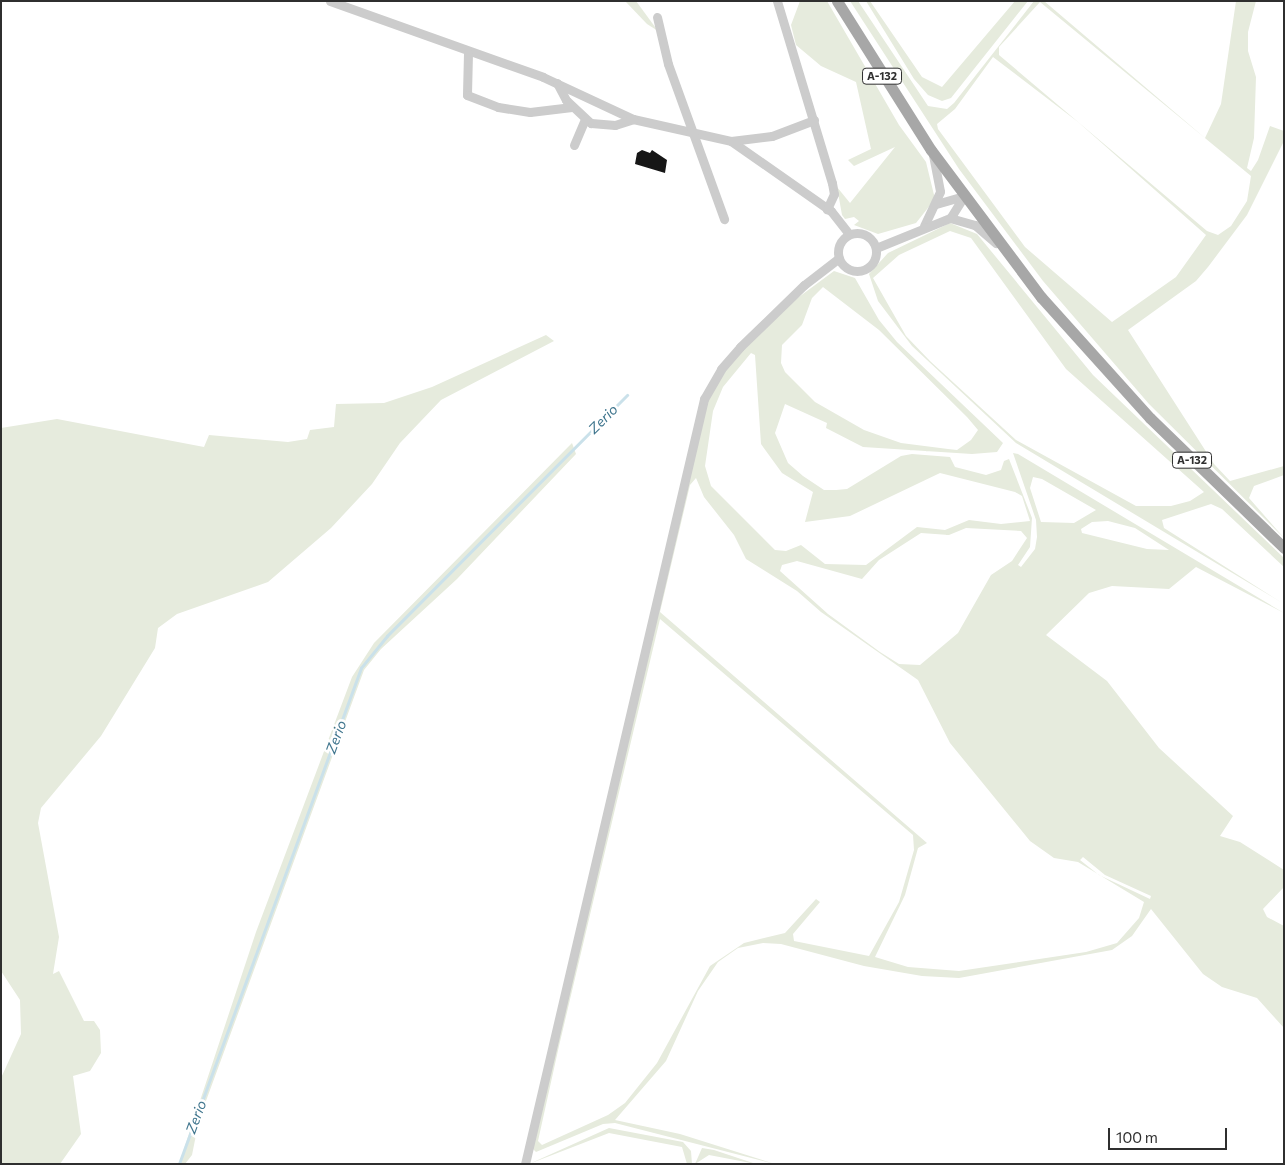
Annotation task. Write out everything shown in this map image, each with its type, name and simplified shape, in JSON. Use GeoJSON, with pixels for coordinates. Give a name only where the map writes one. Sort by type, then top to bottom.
{"type":"FeatureCollection","features":[{"type":"Feature","properties":{"kind":"main road","name":"A-132"},"geometry":{"type":"LineString","coordinates":[[837,1],[930,150],[1007,254],[1071,332],[1150,418],[1284,548]]}},
{"type":"Feature","properties":{"kind":"street"},"geometry":{"type":"LineString","coordinates":[[330,1],[349,5],[468,53],[557,83],[633,119],[694,131],[730,141],[827,209],[849,234]]}},
{"type":"Feature","properties":{"kind":"street"},"geometry":{"type":"LineString","coordinates":[[777,1],[814,120],[834,194],[827,209]]}},
{"type":"Feature","properties":{"kind":"street"},"geometry":{"type":"LineString","coordinates":[[657,18],[668,64],[694,131],[724,219]]}},
{"type":"Feature","properties":{"kind":"street"},"geometry":{"type":"LineString","coordinates":[[468,53],[467,95],[498,107],[530,112],[572,107]]}},
{"type":"Feature","properties":{"kind":"street"},"geometry":{"type":"LineString","coordinates":[[557,83],[572,107],[585,118],[615,126],[633,119]]}},
{"type":"Feature","properties":{"kind":"street"},"geometry":{"type":"LineString","coordinates":[[574,145],[585,118]]}},
{"type":"Feature","properties":{"kind":"street"},"geometry":{"type":"LineString","coordinates":[[730,141],[772,136],[814,120]]}},
{"type":"Feature","properties":{"kind":"street"},"geometry":{"type":"LineString","coordinates":[[924,226],[936,204],[939,174],[930,150]]}},
{"type":"Feature","properties":{"kind":"street"},"geometry":{"type":"LineString","coordinates":[[936,204],[964,196]]}},
{"type":"Feature","properties":{"kind":"street"},"geometry":{"type":"LineString","coordinates":[[950,218],[964,196]]}},
{"type":"Feature","properties":{"kind":"street"},"geometry":{"type":"LineString","coordinates":[[876,248],[924,226],[950,218],[975,225],[1007,254]]}},
{"type":"Feature","properties":{"kind":"street"},"geometry":{"type":"LineString","coordinates":[[849,234],[864,234],[876,248],[874,260],[861,271],[848,268],[839,258],[839,244],[849,234]]}},
{"type":"Feature","properties":{"kind":"street"},"geometry":{"type":"LineString","coordinates":[[525,1164],[704,399],[735,352],[804,285],[839,258]]}},
{"type":"Feature","properties":{"kind":"shaded area"},"geometry":{"type":"Polygon","coordinates":[[[625,1],[636,1],[658,31],[647,24],[625,1]]]}},
{"type":"Feature","properties":{"kind":"shaded area"},"geometry":{"type":"Polygon","coordinates":[[[800,1],[827,1],[899,125],[926,162],[935,199],[916,223],[878,234],[854,225],[859,221],[854,217],[845,219],[842,215],[837,187],[850,203],[895,147],[854,166],[848,160],[871,149],[856,82],[821,66],[796,45],[791,25],[800,1]]]}},
{"type":"Feature","properties":{"kind":"shaded area"},"geometry":{"type":"Polygon","coordinates":[[[850,1],[858,1],[928,106],[947,109],[954,103],[1034,1],[1044,1],[1205,138],[1221,104],[1236,1],[1256,1],[1248,32],[1248,51],[1256,77],[1254,138],[1247,168],[1251,171],[1258,160],[1270,126],[1284,131],[1284,141],[1247,215],[1208,267],[1196,281],[1128,330],[1214,464],[1230,481],[1284,466],[1284,475],[1254,486],[1249,498],[1284,538],[1149,404],[1043,281],[959,169],[850,1]],[[1040,2],[999,47],[999,55],[1207,231],[1218,235],[1231,226],[1247,201],[1251,176],[1040,2]],[[993,57],[955,109],[937,124],[938,129],[1025,247],[1112,322],[1176,277],[1206,235],[1078,122],[993,57]]]}},
{"type":"Feature","properties":{"kind":"shaded area"},"geometry":{"type":"Polygon","coordinates":[[[866,1],[870,1],[922,77],[942,87],[1015,1],[1028,1],[951,98],[942,101],[928,95],[914,79],[866,1]]]}},
{"type":"Feature","properties":{"kind":"shaded area"},"geometry":{"type":"Polygon","coordinates":[[[950,223],[977,234],[1093,375],[1284,558],[1284,567],[1222,509],[1211,504],[1162,520],[1164,528],[1284,604],[1016,443],[912,346],[878,301],[869,274],[888,253],[950,223]],[[950,231],[899,255],[873,278],[906,336],[930,361],[1016,440],[1136,506],[1171,506],[1190,501],[1204,492],[1066,369],[971,238],[950,231]]]}},
{"type":"Feature","properties":{"kind":"shaded area"},"geometry":{"type":"Polygon","coordinates":[[[834,271],[855,278],[879,320],[897,342],[1003,443],[997,452],[972,454],[863,447],[826,428],[827,423],[785,404],[775,433],[788,463],[824,490],[847,489],[901,456],[912,454],[950,457],[955,467],[986,475],[1001,470],[1004,461],[1009,459],[1032,518],[1030,547],[1018,565],[1021,567],[1035,549],[1037,537],[1036,520],[1013,453],[1018,454],[1284,613],[1196,567],[1169,589],[1112,586],[1089,593],[1046,635],[1107,681],[1159,748],[1233,816],[1220,836],[1240,842],[1284,870],[1284,887],[1263,909],[1267,917],[1284,926],[1284,1028],[1257,998],[1222,987],[1203,974],[1151,909],[1132,936],[1112,950],[959,978],[922,976],[864,966],[781,944],[763,943],[738,948],[718,962],[698,991],[666,1061],[615,1120],[680,1134],[775,1164],[615,1123],[603,1124],[536,1152],[532,1148],[706,401],[728,365],[784,308],[834,271]],[[823,287],[812,298],[802,325],[782,345],[781,363],[785,372],[815,402],[864,430],[901,443],[957,450],[971,440],[978,430],[879,330],[823,287]],[[751,353],[723,387],[713,411],[705,466],[711,486],[775,550],[786,551],[801,545],[825,564],[866,565],[917,527],[945,530],[969,520],[1001,524],[1030,521],[1022,496],[1015,492],[940,473],[850,516],[805,522],[813,492],[782,473],[761,444],[755,355],[751,353]],[[1033,477],[1030,488],[1041,522],[1074,523],[1096,510],[1042,479],[1033,477]],[[696,478],[690,485],[660,612],[927,843],[918,848],[905,895],[875,957],[908,967],[959,971],[1086,952],[1117,943],[1139,918],[1144,902],[1101,876],[1150,899],[1151,896],[1105,875],[1083,857],[1080,860],[1098,874],[1078,862],[1054,858],[1030,841],[950,743],[918,680],[821,612],[797,591],[746,559],[734,535],[704,497],[696,478]],[[1108,521],[1092,522],[1081,529],[1082,533],[1147,549],[1169,550],[1135,528],[1108,521]],[[966,528],[949,535],[921,533],[879,560],[862,579],[797,561],[782,565],[780,571],[828,614],[880,652],[899,664],[920,665],[958,633],[991,575],[1012,561],[1027,538],[1021,531],[966,528]],[[660,619],[559,1046],[538,1141],[542,1145],[608,1115],[625,1103],[657,1063],[710,966],[744,943],[785,933],[816,899],[820,902],[793,934],[794,941],[869,956],[899,902],[914,850],[913,835],[660,619]]]}},
{"type":"Feature","properties":{"kind":"shaded area"},"geometry":{"type":"Polygon","coordinates":[[[546,335],[554,341],[441,400],[400,443],[372,484],[331,528],[268,582],[177,614],[158,628],[155,648],[101,736],[41,808],[38,823],[59,937],[53,974],[59,971],[84,1021],[94,1021],[100,1030],[101,1053],[90,1071],[73,1076],[81,1134],[60,1164],[1,1164],[1,1078],[21,1034],[20,1000],[1,971],[1,428],[57,419],[204,447],[209,435],[288,442],[307,439],[310,430],[334,427],[336,404],[384,403],[432,387],[546,335]]]}},
{"type":"Feature","properties":{"kind":"shaded area"},"geometry":{"type":"Polygon","coordinates":[[[572,443],[576,454],[457,579],[381,649],[364,670],[199,1120],[192,1155],[185,1164],[179,1164],[256,932],[352,677],[374,643],[572,443]]]}},
{"type":"Feature","properties":{"kind":"shaded area"},"geometry":{"type":"Polygon","coordinates":[[[609,1128],[683,1142],[691,1151],[692,1164],[687,1164],[682,1147],[609,1133],[529,1164],[609,1128]]]}},
{"type":"Feature","properties":{"kind":"shaded area"},"geometry":{"type":"Polygon","coordinates":[[[702,1148],[756,1164],[709,1155],[695,1164],[702,1148]]]}},
{"type":"Feature","properties":{"kind":"building"},"geometry":{"type":"Polygon","coordinates":[[[642,150],[650,153],[652,150],[667,160],[665,173],[635,164],[637,153],[642,150]]]}},
{"type":"Feature","properties":{"kind":"waterway","name":"Zerio"},"geometry":{"type":"LineString","coordinates":[[179,1164],[361,668],[387,636],[627,395]]}}]}
